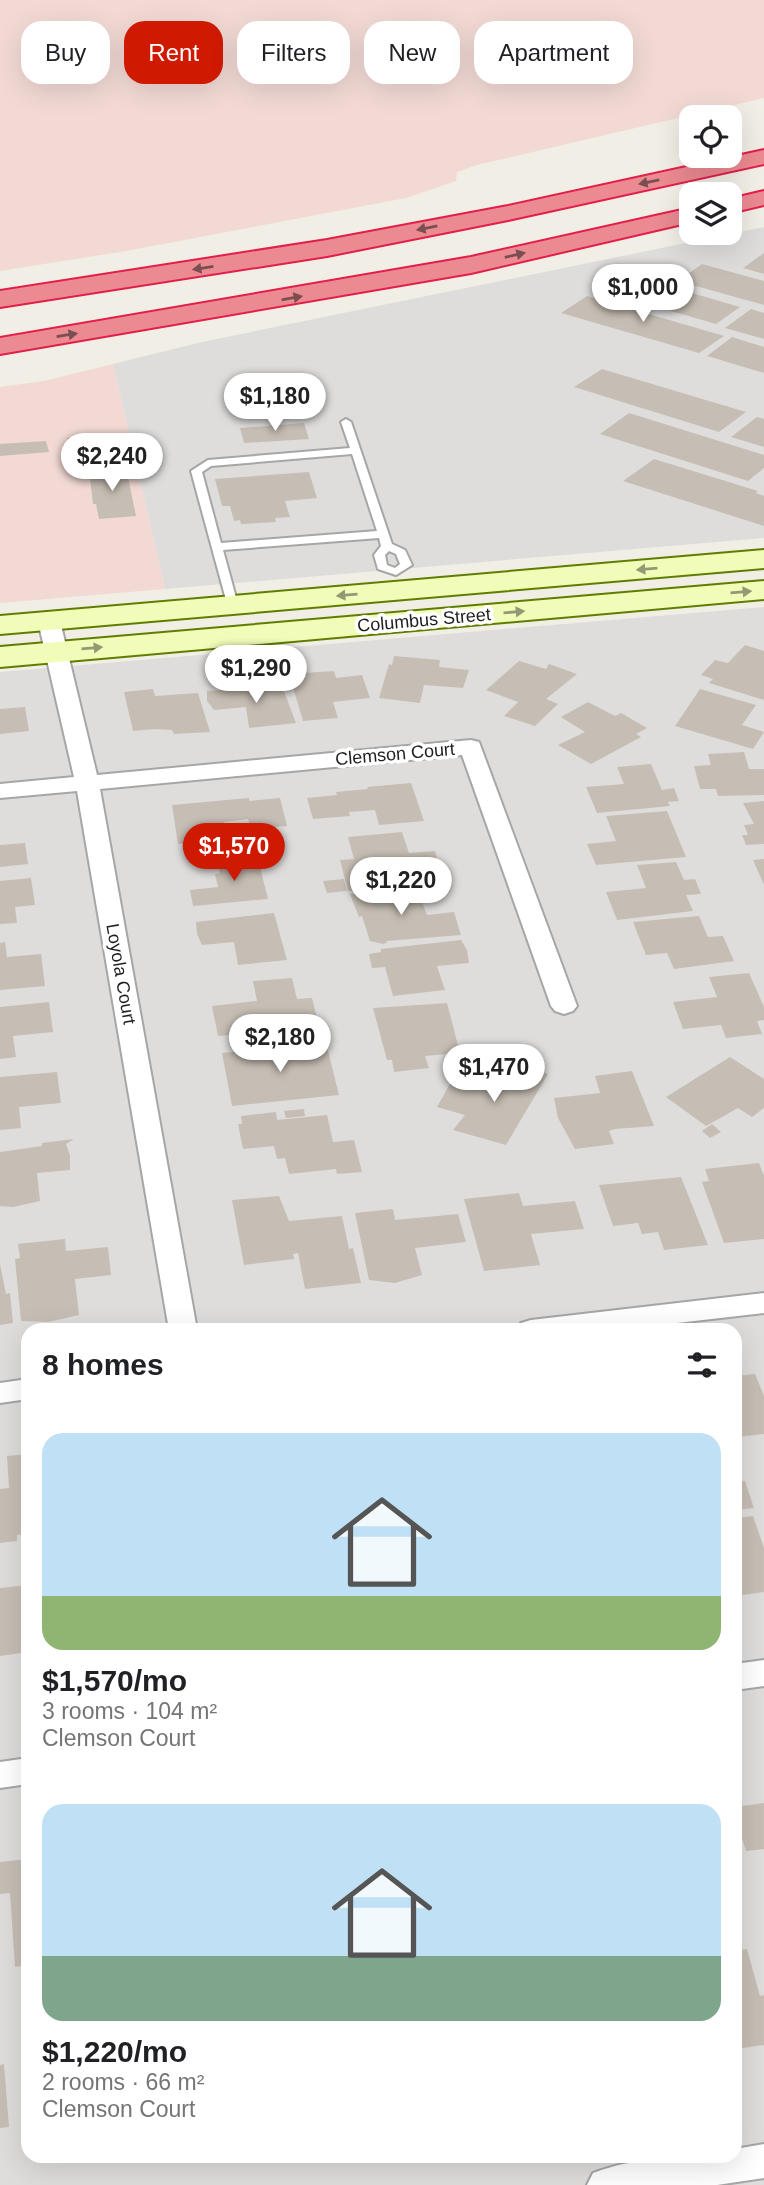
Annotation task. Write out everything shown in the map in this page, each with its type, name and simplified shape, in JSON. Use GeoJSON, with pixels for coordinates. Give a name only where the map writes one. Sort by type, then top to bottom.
{"type":"FeatureCollection","features":[{"type":"Feature","properties":{"kind":"highway"},"geometry":{"type":"LineString","coordinates":[[0,299],[327,248],[508,213],[764,157]]}},
{"type":"Feature","properties":{"kind":"highway"},"geometry":{"type":"LineString","coordinates":[[742,203],[764,198]]}},
{"type":"Feature","properties":{"kind":"highway"},"geometry":{"type":"LineString","coordinates":[[0,346],[471,265],[679,218]]}},
{"type":"Feature","properties":{"kind":"main road","name":"Columbus Street"},"geometry":{"type":"LineString","coordinates":[[0,625],[232,605],[399,581],[764,559]]}},
{"type":"Feature","properties":{"kind":"main road","name":"Columbus Street"},"geometry":{"type":"LineString","coordinates":[[0,657],[764,590]]}},
{"type":"Feature","properties":{"kind":"street","name":"Loyola Court"},"geometry":{"type":"LineString","coordinates":[[49,621],[87,783],[182,1323]]}},
{"type":"Feature","properties":{"kind":"street","name":"Clemson Court"},"geometry":{"type":"LineString","coordinates":[[87,783],[471,747],[564,1006]]}},
{"type":"Feature","properties":{"kind":"street"},"geometry":{"type":"LineString","coordinates":[[0,791],[87,783]]}},
{"type":"Feature","properties":{"kind":"street"},"geometry":{"type":"LineString","coordinates":[[591,1323],[764,1303]]}},
{"type":"Feature","properties":{"kind":"street"},"geometry":{"type":"LineString","coordinates":[[0,1392],[21,1390]]}},
{"type":"Feature","properties":{"kind":"street"},"geometry":{"type":"LineString","coordinates":[[742,1676],[764,1673]]}},
{"type":"Feature","properties":{"kind":"street"},"geometry":{"type":"LineString","coordinates":[[0,1775],[21,1773]]}},
{"type":"Feature","properties":{"kind":"street"},"geometry":{"type":"LineString","coordinates":[[606,2185],[764,2161]]}},
{"type":"Feature","properties":{"kind":"lane"},"geometry":{"type":"LineString","coordinates":[[346,422],[386,540],[401,552],[406,565],[399,581]]}},
{"type":"Feature","properties":{"kind":"lane"},"geometry":{"type":"LineString","coordinates":[[232,605],[195,471],[208,463],[356,451]]}},
{"type":"Feature","properties":{"kind":"lane"},"geometry":{"type":"LineString","coordinates":[[216,547],[386,540]]}},
{"type":"Feature","properties":{"kind":"shaded area"},"geometry":{"type":"Polygon","coordinates":[[[0,0],[764,0],[764,98],[734,105],[679,105],[679,118],[477,165],[457,172],[456,181],[406,198],[126,251],[0,271],[0,0]]]}},
{"type":"Feature","properties":{"kind":"shaded area"},"geometry":{"type":"Polygon","coordinates":[[[764,227],[764,538],[165,589],[113,364],[202,342],[679,244],[742,245],[742,232],[764,227]]]}},
{"type":"Feature","properties":{"kind":"shaded area"},"geometry":{"type":"Polygon","coordinates":[[[113,364],[165,589],[0,603],[0,387],[44,381],[113,364]]]}},
{"type":"Feature","properties":{"kind":"shaded area"},"geometry":{"type":"Polygon","coordinates":[[[764,607],[764,2185],[0,2185],[0,672],[764,607]]]}},
{"type":"Feature","properties":{"kind":"building"},"geometry":{"type":"Polygon","coordinates":[[[764,253],[764,274],[743,268],[764,253]]]}},
{"type":"Feature","properties":{"kind":"building"},"geometry":{"type":"Polygon","coordinates":[[[702,264],[764,281],[764,305],[678,281],[702,264]]]}},
{"type":"Feature","properties":{"kind":"building"},"geometry":{"type":"Polygon","coordinates":[[[637,277],[740,307],[716,324],[612,294],[637,277]]]}},
{"type":"Feature","properties":{"kind":"building"},"geometry":{"type":"Polygon","coordinates":[[[587,296],[724,336],[699,353],[561,313],[587,296]]]}},
{"type":"Feature","properties":{"kind":"building"},"geometry":{"type":"Polygon","coordinates":[[[751,309],[764,313],[764,339],[725,328],[751,309]]]}},
{"type":"Feature","properties":{"kind":"building"},"geometry":{"type":"Polygon","coordinates":[[[732,337],[764,347],[764,373],[707,356],[732,337]]]}},
{"type":"Feature","properties":{"kind":"building"},"geometry":{"type":"Polygon","coordinates":[[[602,369],[746,412],[719,432],[574,387],[602,369]]]}},
{"type":"Feature","properties":{"kind":"building"},"geometry":{"type":"Polygon","coordinates":[[[629,413],[764,455],[764,468],[748,481],[600,434],[629,413]]]}},
{"type":"Feature","properties":{"kind":"building"},"geometry":{"type":"Polygon","coordinates":[[[757,417],[764,419],[764,447],[731,437],[757,417]]]}},
{"type":"Feature","properties":{"kind":"building"},"geometry":{"type":"Polygon","coordinates":[[[304,423],[309,439],[244,443],[240,428],[304,423]]]}},
{"type":"Feature","properties":{"kind":"building"},"geometry":{"type":"Polygon","coordinates":[[[118,434],[122,453],[71,457],[67,438],[118,434]]]}},
{"type":"Feature","properties":{"kind":"building"},"geometry":{"type":"Polygon","coordinates":[[[46,441],[49,452],[0,456],[0,444],[46,441]]]}},
{"type":"Feature","properties":{"kind":"building"},"geometry":{"type":"Polygon","coordinates":[[[654,459],[758,491],[756,493],[764,496],[764,526],[623,481],[654,459]]]}},
{"type":"Feature","properties":{"kind":"building"},"geometry":{"type":"Polygon","coordinates":[[[126,467],[136,516],[99,519],[96,504],[93,504],[89,469],[126,467]]]}},
{"type":"Feature","properties":{"kind":"building"},"geometry":{"type":"Polygon","coordinates":[[[309,472],[317,498],[285,501],[290,517],[275,518],[276,522],[241,524],[240,520],[234,521],[230,506],[222,506],[215,479],[309,472]]]}},
{"type":"Feature","properties":{"kind":"building"},"geometry":{"type":"Polygon","coordinates":[[[745,645],[764,651],[764,700],[709,683],[713,679],[701,675],[715,660],[728,663],[745,645]]]}},
{"type":"Feature","properties":{"kind":"building"},"geometry":{"type":"Polygon","coordinates":[[[394,656],[440,660],[439,667],[469,670],[463,688],[424,685],[420,703],[379,698],[394,656]]]}},
{"type":"Feature","properties":{"kind":"building"},"geometry":{"type":"Polygon","coordinates":[[[519,661],[546,669],[549,664],[577,674],[546,699],[558,704],[535,726],[504,716],[518,702],[486,690],[519,661]]]}},
{"type":"Feature","properties":{"kind":"building"},"geometry":{"type":"Polygon","coordinates":[[[334,671],[336,678],[362,675],[370,698],[333,702],[338,718],[303,721],[289,674],[334,671]]]}},
{"type":"Feature","properties":{"kind":"building"},"geometry":{"type":"Polygon","coordinates":[[[282,686],[296,723],[249,728],[246,707],[214,710],[207,701],[207,691],[282,686]]]}},
{"type":"Feature","properties":{"kind":"building"},"geometry":{"type":"Polygon","coordinates":[[[153,689],[155,696],[198,693],[210,732],[174,734],[172,730],[133,731],[124,692],[153,689]]]}},
{"type":"Feature","properties":{"kind":"building"},"geometry":{"type":"Polygon","coordinates":[[[700,689],[756,705],[742,725],[764,732],[753,749],[675,726],[700,689]]]}},
{"type":"Feature","properties":{"kind":"building"},"geometry":{"type":"Polygon","coordinates":[[[588,702],[615,716],[621,713],[647,728],[636,734],[641,737],[591,764],[558,745],[585,732],[561,717],[588,702]]]}},
{"type":"Feature","properties":{"kind":"building"},"geometry":{"type":"Polygon","coordinates":[[[25,707],[29,731],[0,734],[0,709],[25,707]]]}},
{"type":"Feature","properties":{"kind":"building"},"geometry":{"type":"Polygon","coordinates":[[[744,752],[749,769],[764,769],[764,795],[718,796],[716,789],[700,789],[694,766],[711,765],[708,754],[744,752]]]}},
{"type":"Feature","properties":{"kind":"building"},"geometry":{"type":"Polygon","coordinates":[[[651,764],[662,790],[674,788],[679,801],[668,802],[670,806],[597,813],[586,787],[624,784],[617,767],[651,764]]]}},
{"type":"Feature","properties":{"kind":"building"},"geometry":{"type":"Polygon","coordinates":[[[411,783],[424,821],[379,825],[375,810],[349,812],[350,816],[313,819],[307,798],[337,795],[336,792],[368,789],[367,787],[411,783]]]}},
{"type":"Feature","properties":{"kind":"building"},"geometry":{"type":"Polygon","coordinates":[[[249,798],[249,801],[280,798],[287,826],[251,829],[248,819],[224,822],[229,839],[178,844],[172,805],[249,798]]]}},
{"type":"Feature","properties":{"kind":"building"},"geometry":{"type":"Polygon","coordinates":[[[764,801],[764,844],[746,845],[742,835],[748,835],[744,825],[754,824],[743,803],[764,801]]]}},
{"type":"Feature","properties":{"kind":"building"},"geometry":{"type":"Polygon","coordinates":[[[667,811],[686,857],[596,865],[587,844],[616,841],[606,816],[667,811]]]}},
{"type":"Feature","properties":{"kind":"building"},"geometry":{"type":"Polygon","coordinates":[[[402,832],[409,853],[435,851],[437,858],[408,863],[438,860],[444,881],[348,891],[340,860],[354,859],[348,837],[402,832]]]}},
{"type":"Feature","properties":{"kind":"building"},"geometry":{"type":"Polygon","coordinates":[[[25,843],[28,864],[0,867],[0,845],[25,843]]]}},
{"type":"Feature","properties":{"kind":"building"},"geometry":{"type":"Polygon","coordinates":[[[257,855],[268,899],[193,906],[190,890],[218,887],[215,874],[220,873],[217,859],[257,855]]]}},
{"type":"Feature","properties":{"kind":"building"},"geometry":{"type":"Polygon","coordinates":[[[764,859],[764,885],[753,860],[764,859]]]}},
{"type":"Feature","properties":{"kind":"building"},"geometry":{"type":"Polygon","coordinates":[[[676,862],[684,880],[695,879],[701,894],[686,895],[693,911],[617,920],[606,892],[646,888],[637,865],[676,862]]]}},
{"type":"Feature","properties":{"kind":"building"},"geometry":{"type":"Polygon","coordinates":[[[31,878],[35,905],[15,907],[17,923],[0,924],[0,881],[31,878]]]}},
{"type":"Feature","properties":{"kind":"building"},"geometry":{"type":"Polygon","coordinates":[[[344,879],[347,891],[327,893],[323,881],[344,879]]]}},
{"type":"Feature","properties":{"kind":"building"},"geometry":{"type":"Polygon","coordinates":[[[417,888],[427,915],[454,912],[461,935],[386,941],[387,943],[383,944],[370,941],[362,916],[359,917],[350,894],[417,888]]]}},
{"type":"Feature","properties":{"kind":"building"},"geometry":{"type":"Polygon","coordinates":[[[274,913],[287,960],[238,965],[234,942],[202,945],[197,934],[196,922],[274,913]]]}},
{"type":"Feature","properties":{"kind":"building"},"geometry":{"type":"Polygon","coordinates":[[[699,916],[708,937],[723,936],[734,961],[674,969],[667,953],[646,955],[633,922],[699,916]]]}},
{"type":"Feature","properties":{"kind":"building"},"geometry":{"type":"Polygon","coordinates":[[[461,940],[467,950],[469,963],[437,966],[445,990],[393,996],[385,967],[372,968],[369,954],[381,952],[381,949],[461,940]]]}},
{"type":"Feature","properties":{"kind":"building"},"geometry":{"type":"Polygon","coordinates":[[[5,942],[7,957],[41,954],[45,986],[0,990],[0,943],[5,942]]]}},
{"type":"Feature","properties":{"kind":"building"},"geometry":{"type":"Polygon","coordinates":[[[749,973],[764,1007],[764,1020],[757,1021],[762,1034],[726,1038],[721,1025],[683,1029],[673,1002],[717,997],[709,977],[749,973]]]}},
{"type":"Feature","properties":{"kind":"building"},"geometry":{"type":"Polygon","coordinates":[[[292,978],[297,999],[312,998],[318,1022],[299,1025],[300,1029],[218,1036],[212,1006],[257,1001],[253,981],[292,978]]]}},
{"type":"Feature","properties":{"kind":"building"},"geometry":{"type":"Polygon","coordinates":[[[49,1002],[53,1032],[13,1036],[16,1057],[0,1059],[0,1007],[49,1002]]]}},
{"type":"Feature","properties":{"kind":"building"},"geometry":{"type":"Polygon","coordinates":[[[447,1003],[460,1053],[425,1056],[429,1068],[394,1072],[392,1060],[387,1060],[373,1008],[447,1003]]]}},
{"type":"Feature","properties":{"kind":"building"},"geometry":{"type":"Polygon","coordinates":[[[326,1043],[339,1095],[232,1106],[222,1053],[326,1043]]]}},
{"type":"Feature","properties":{"kind":"building"},"geometry":{"type":"Polygon","coordinates":[[[730,1057],[764,1079],[764,1108],[752,1117],[738,1108],[706,1126],[666,1097],[730,1057]]]}},
{"type":"Feature","properties":{"kind":"building"},"geometry":{"type":"Polygon","coordinates":[[[508,1063],[548,1074],[506,1145],[453,1130],[465,1115],[437,1107],[451,1082],[495,1090],[508,1063]]]}},
{"type":"Feature","properties":{"kind":"building"},"geometry":{"type":"Polygon","coordinates":[[[632,1071],[654,1126],[615,1129],[609,1131],[614,1144],[575,1149],[558,1118],[554,1098],[600,1093],[595,1076],[632,1071]]]}},
{"type":"Feature","properties":{"kind":"building"},"geometry":{"type":"Polygon","coordinates":[[[57,1072],[61,1103],[19,1107],[21,1128],[0,1130],[0,1077],[57,1072]]]}},
{"type":"Feature","properties":{"kind":"building"},"geometry":{"type":"Polygon","coordinates":[[[304,1109],[305,1116],[286,1118],[284,1111],[304,1109]]]}},
{"type":"Feature","properties":{"kind":"building"},"geometry":{"type":"Polygon","coordinates":[[[276,1112],[277,1120],[327,1115],[333,1142],[354,1140],[362,1172],[337,1174],[336,1169],[289,1174],[285,1158],[277,1159],[274,1146],[243,1149],[238,1124],[242,1124],[241,1116],[276,1112]]]}},
{"type":"Feature","properties":{"kind":"building"},"geometry":{"type":"Polygon","coordinates":[[[712,1124],[721,1132],[710,1138],[702,1131],[712,1124]]]}},
{"type":"Feature","properties":{"kind":"building"},"geometry":{"type":"Polygon","coordinates":[[[74,1139],[66,1144],[70,1155],[70,1170],[37,1173],[40,1201],[13,1207],[0,1206],[0,1152],[74,1139]]]}},
{"type":"Feature","properties":{"kind":"building"},"geometry":{"type":"Polygon","coordinates":[[[759,1163],[764,1176],[764,1239],[724,1243],[702,1182],[709,1181],[705,1169],[759,1163]]]}},
{"type":"Feature","properties":{"kind":"building"},"geometry":{"type":"Polygon","coordinates":[[[681,1177],[708,1245],[664,1250],[658,1232],[642,1234],[638,1223],[613,1226],[599,1185],[681,1177]]]}},
{"type":"Feature","properties":{"kind":"building"},"geometry":{"type":"Polygon","coordinates":[[[519,1193],[523,1206],[575,1201],[584,1229],[531,1234],[540,1265],[484,1271],[464,1199],[519,1193]]]}},
{"type":"Feature","properties":{"kind":"building"},"geometry":{"type":"Polygon","coordinates":[[[279,1196],[289,1221],[342,1216],[349,1249],[353,1248],[361,1283],[305,1289],[298,1253],[293,1254],[294,1259],[244,1265],[232,1200],[279,1196]]]}},
{"type":"Feature","properties":{"kind":"building"},"geometry":{"type":"Polygon","coordinates":[[[393,1209],[395,1220],[458,1214],[466,1242],[415,1248],[422,1275],[395,1283],[369,1280],[355,1213],[393,1209]]]}},
{"type":"Feature","properties":{"kind":"building"},"geometry":{"type":"Polygon","coordinates":[[[65,1239],[66,1251],[108,1247],[111,1275],[75,1279],[79,1315],[48,1322],[21,1321],[15,1259],[20,1258],[18,1244],[65,1239]]]}},
{"type":"Feature","properties":{"kind":"building"},"geometry":{"type":"Polygon","coordinates":[[[0,1264],[6,1294],[10,1293],[13,1323],[0,1325],[0,1264]]]}},
{"type":"Feature","properties":{"kind":"building"},"geometry":{"type":"Polygon","coordinates":[[[755,1374],[764,1396],[764,1434],[742,1437],[742,1375],[755,1374]]]}},
{"type":"Feature","properties":{"kind":"building"},"geometry":{"type":"Polygon","coordinates":[[[21,1455],[21,1535],[17,1535],[17,1541],[0,1543],[0,1489],[9,1488],[7,1456],[21,1455]]]}},
{"type":"Feature","properties":{"kind":"building"},"geometry":{"type":"Polygon","coordinates":[[[742,1481],[745,1481],[754,1508],[742,1509],[742,1481]]]}},
{"type":"Feature","properties":{"kind":"building"},"geometry":{"type":"Polygon","coordinates":[[[753,1516],[764,1548],[764,1592],[742,1595],[742,1517],[753,1516]]]}},
{"type":"Feature","properties":{"kind":"building"},"geometry":{"type":"Polygon","coordinates":[[[21,1586],[21,1653],[0,1656],[0,1588],[21,1586]]]}},
{"type":"Feature","properties":{"kind":"building"},"geometry":{"type":"Polygon","coordinates":[[[764,1803],[764,1849],[746,1851],[742,1838],[742,1806],[764,1803]]]}},
{"type":"Feature","properties":{"kind":"building"},"geometry":{"type":"Polygon","coordinates":[[[21,1860],[21,1966],[15,1967],[10,1893],[0,1894],[0,1862],[21,1860]]]}},
{"type":"Feature","properties":{"kind":"building"},"geometry":{"type":"Polygon","coordinates":[[[747,1949],[760,1996],[764,1995],[764,2045],[742,2048],[742,1950],[747,1949]]]}},
{"type":"Feature","properties":{"kind":"building"},"geometry":{"type":"Polygon","coordinates":[[[4,2064],[9,2127],[0,2128],[0,2065],[4,2064]]]}}]}
